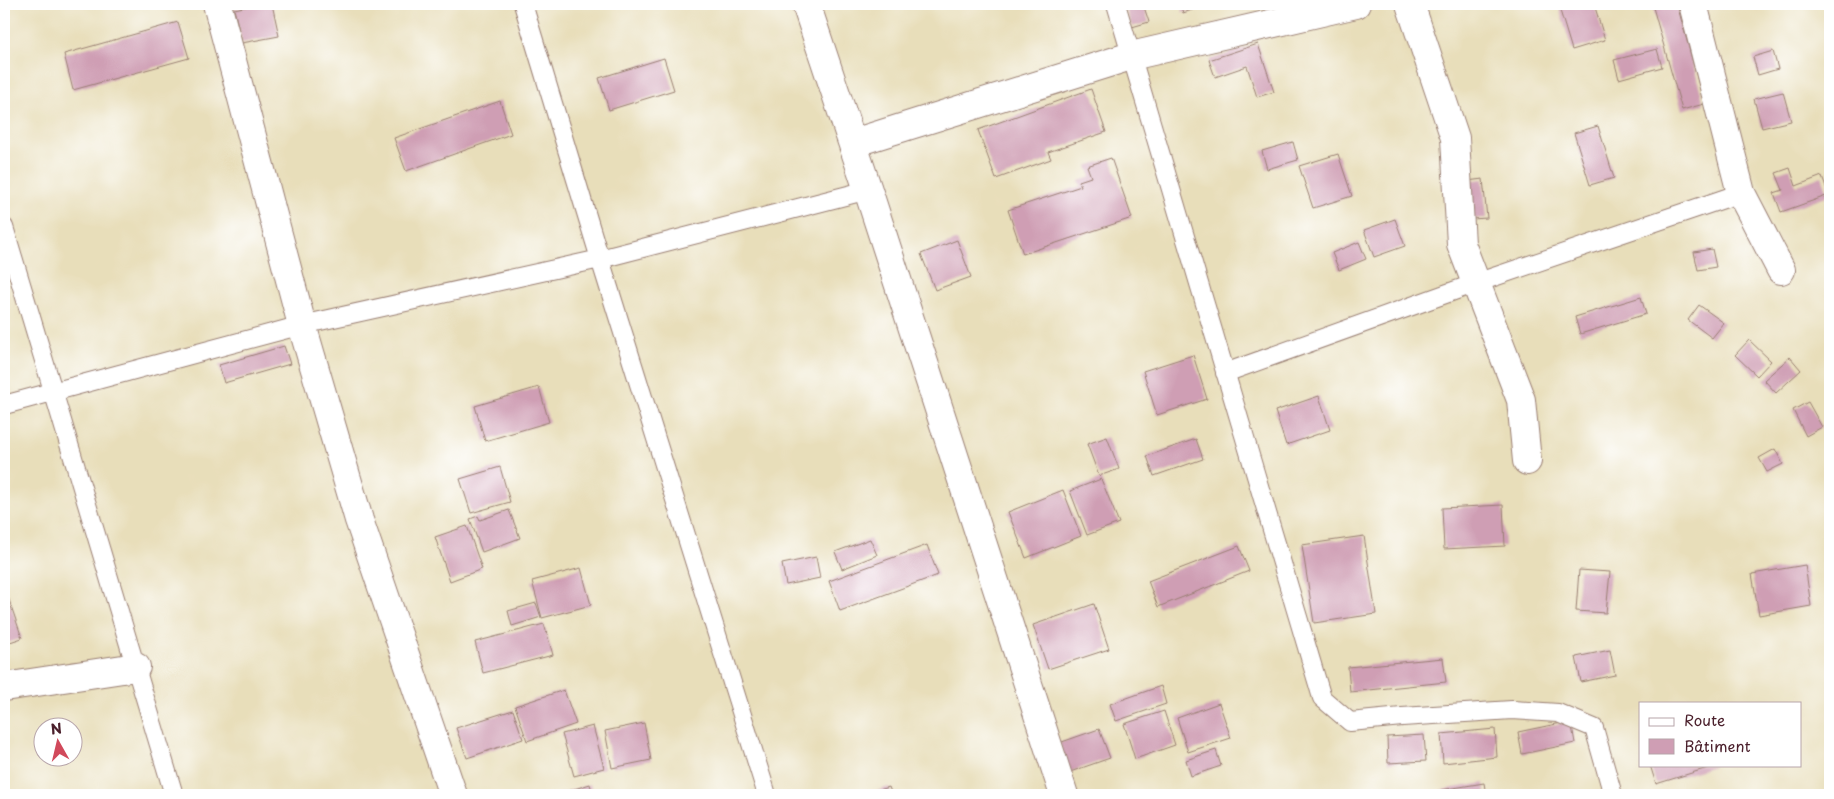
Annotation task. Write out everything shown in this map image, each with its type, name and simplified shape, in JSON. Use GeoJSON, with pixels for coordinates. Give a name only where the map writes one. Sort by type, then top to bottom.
{"type":"FeatureCollection","features":[{"type":"Feature","properties":{"kind":"street"},"geometry":{"type":"LineString","coordinates":[[217,4],[302,325],[359,520],[453,795]]}},
{"type":"Feature","properties":{"kind":"street"},"geometry":{"type":"LineString","coordinates":[[806,4],[853,143],[1064,795]]}},
{"type":"Feature","properties":{"kind":"street"},"geometry":{"type":"LineString","coordinates":[[853,143],[1131,56],[1356,4]]}},
{"type":"Feature","properties":{"kind":"street"},"geometry":{"type":"LineString","coordinates":[[1410,4],[1454,138],[1461,244],[1521,400],[1527,462]]}},
{"type":"Feature","properties":{"kind":"street"},"geometry":{"type":"LineString","coordinates":[[1693,4],[1741,193],[1781,270]]}},
{"type":"Feature","properties":{"kind":"street"},"geometry":{"type":"LineString","coordinates":[[4,687],[136,667]]}},
{"type":"Feature","properties":{"kind":"lane"},"geometry":{"type":"LineString","coordinates":[[523,4],[600,259],[768,795]]}},
{"type":"Feature","properties":{"kind":"lane"},"geometry":{"type":"LineString","coordinates":[[1116,4],[1322,698],[1350,722],[1512,710],[1558,713],[1594,728],[1613,795]]}},
{"type":"Feature","properties":{"kind":"lane"},"geometry":{"type":"LineString","coordinates":[[4,405],[302,325],[600,259],[868,190]]}},
{"type":"Feature","properties":{"kind":"lane"},"geometry":{"type":"LineString","coordinates":[[1225,373],[1476,283],[1741,193]]}},
{"type":"Feature","properties":{"kind":"lane"},"geometry":{"type":"LineString","coordinates":[[4,227],[174,795]]}},
{"type":"Feature","properties":{"kind":"building"},"geometry":{"type":"Polygon","coordinates":[[[260,4],[272,4],[279,36],[242,43],[234,9],[260,4]]]}},
{"type":"Feature","properties":{"kind":"building"},"geometry":{"type":"Polygon","coordinates":[[[1124,4],[1143,4],[1149,22],[1132,27],[1124,4]]]}},
{"type":"Feature","properties":{"kind":"building"},"geometry":{"type":"Polygon","coordinates":[[[1180,4],[1210,4],[1183,13],[1180,4]]]}},
{"type":"Feature","properties":{"kind":"building"},"geometry":{"type":"Polygon","coordinates":[[[1558,4],[1594,4],[1605,40],[1572,50],[1558,4]]]}},
{"type":"Feature","properties":{"kind":"building"},"geometry":{"type":"Polygon","coordinates":[[[1652,4],[1677,4],[1704,104],[1682,110],[1652,4]]]}},
{"type":"Feature","properties":{"kind":"building"},"geometry":{"type":"Polygon","coordinates":[[[178,22],[189,58],[73,90],[64,54],[178,22]]]}},
{"type":"Feature","properties":{"kind":"building"},"geometry":{"type":"Polygon","coordinates":[[[1258,44],[1274,92],[1257,97],[1247,66],[1215,77],[1209,60],[1258,44]]]}},
{"type":"Feature","properties":{"kind":"building"},"geometry":{"type":"Polygon","coordinates":[[[1657,49],[1662,67],[1619,79],[1614,60],[1657,49]]]}},
{"type":"Feature","properties":{"kind":"building"},"geometry":{"type":"Polygon","coordinates":[[[1773,51],[1778,69],[1758,75],[1753,57],[1773,51]]]}},
{"type":"Feature","properties":{"kind":"building"},"geometry":{"type":"Polygon","coordinates":[[[664,58],[674,90],[609,110],[599,78],[664,58]]]}},
{"type":"Feature","properties":{"kind":"building"},"geometry":{"type":"Polygon","coordinates":[[[1091,89],[1106,132],[1048,152],[1051,159],[996,179],[978,130],[1091,89]]]}},
{"type":"Feature","properties":{"kind":"building"},"geometry":{"type":"Polygon","coordinates":[[[1783,92],[1791,121],[1762,128],[1754,99],[1783,92]]]}},
{"type":"Feature","properties":{"kind":"building"},"geometry":{"type":"Polygon","coordinates":[[[500,101],[511,134],[406,171],[394,138],[500,101]]]}},
{"type":"Feature","properties":{"kind":"building"},"geometry":{"type":"Polygon","coordinates":[[[1598,126],[1614,178],[1590,185],[1574,133],[1598,126]]]}},
{"type":"Feature","properties":{"kind":"building"},"geometry":{"type":"Polygon","coordinates":[[[1293,142],[1298,160],[1267,169],[1262,151],[1293,142]]]}},
{"type":"Feature","properties":{"kind":"building"},"geometry":{"type":"Polygon","coordinates":[[[1338,154],[1352,196],[1313,208],[1299,166],[1338,154]]]}},
{"type":"Feature","properties":{"kind":"building"},"geometry":{"type":"Polygon","coordinates":[[[1111,158],[1132,218],[1023,254],[1008,210],[1081,186],[1079,181],[1091,177],[1087,166],[1111,158]]]}},
{"type":"Feature","properties":{"kind":"building"},"geometry":{"type":"Polygon","coordinates":[[[1790,168],[1796,186],[1822,176],[1829,195],[1781,212],[1774,193],[1783,190],[1776,173],[1790,168]]]}},
{"type":"Feature","properties":{"kind":"building"},"geometry":{"type":"Polygon","coordinates":[[[1483,179],[1487,218],[1472,219],[1467,181],[1483,179]]]}},
{"type":"Feature","properties":{"kind":"building"},"geometry":{"type":"Polygon","coordinates":[[[1395,219],[1405,246],[1374,257],[1364,230],[1395,219]]]}},
{"type":"Feature","properties":{"kind":"building"},"geometry":{"type":"Polygon","coordinates":[[[957,240],[971,277],[935,290],[921,254],[957,240]]]}},
{"type":"Feature","properties":{"kind":"building"},"geometry":{"type":"Polygon","coordinates":[[[1359,242],[1366,259],[1339,270],[1332,253],[1359,242]]]}},
{"type":"Feature","properties":{"kind":"building"},"geometry":{"type":"Polygon","coordinates":[[[1712,249],[1716,267],[1698,270],[1694,252],[1712,249]]]}},
{"type":"Feature","properties":{"kind":"building"},"geometry":{"type":"Polygon","coordinates":[[[1641,297],[1646,314],[1580,334],[1575,317],[1641,297]]]}},
{"type":"Feature","properties":{"kind":"building"},"geometry":{"type":"Polygon","coordinates":[[[1699,305],[1724,323],[1712,338],[1688,320],[1699,305]]]}},
{"type":"Feature","properties":{"kind":"building"},"geometry":{"type":"Polygon","coordinates":[[[1749,340],[1771,361],[1757,376],[1735,355],[1749,340]]]}},
{"type":"Feature","properties":{"kind":"building"},"geometry":{"type":"Polygon","coordinates":[[[284,346],[290,364],[224,383],[219,365],[284,346]]]}},
{"type":"Feature","properties":{"kind":"building"},"geometry":{"type":"Polygon","coordinates":[[[1193,355],[1207,399],[1157,415],[1143,371],[1193,355]]]}},
{"type":"Feature","properties":{"kind":"building"},"geometry":{"type":"Polygon","coordinates":[[[1790,357],[1801,370],[1776,393],[1764,380],[1790,357]]]}},
{"type":"Feature","properties":{"kind":"building"},"geometry":{"type":"Polygon","coordinates":[[[539,387],[549,422],[485,441],[475,406],[539,387]]]}},
{"type":"Feature","properties":{"kind":"building"},"geometry":{"type":"Polygon","coordinates":[[[1319,396],[1330,430],[1286,445],[1275,411],[1319,396]]]}},
{"type":"Feature","properties":{"kind":"building"},"geometry":{"type":"Polygon","coordinates":[[[1808,402],[1822,427],[1806,436],[1793,410],[1808,402]]]}},
{"type":"Feature","properties":{"kind":"building"},"geometry":{"type":"Polygon","coordinates":[[[1107,437],[1119,469],[1099,476],[1087,444],[1107,437]]]}},
{"type":"Feature","properties":{"kind":"building"},"geometry":{"type":"Polygon","coordinates":[[[1196,439],[1203,459],[1154,476],[1147,456],[1196,439]]]}},
{"type":"Feature","properties":{"kind":"building"},"geometry":{"type":"Polygon","coordinates":[[[1775,449],[1783,464],[1767,472],[1759,458],[1775,449]]]}},
{"type":"Feature","properties":{"kind":"building"},"geometry":{"type":"Polygon","coordinates":[[[500,467],[510,502],[471,513],[460,479],[500,467]]]}},
{"type":"Feature","properties":{"kind":"building"},"geometry":{"type":"Polygon","coordinates":[[[1101,479],[1119,523],[1087,535],[1070,491],[1101,479]]]}},
{"type":"Feature","properties":{"kind":"building"},"geometry":{"type":"Polygon","coordinates":[[[1063,490],[1081,536],[1026,558],[1008,512],[1063,490]]]}},
{"type":"Feature","properties":{"kind":"building"},"geometry":{"type":"Polygon","coordinates":[[[1503,505],[1505,546],[1444,549],[1442,508],[1503,505]]]}},
{"type":"Feature","properties":{"kind":"building"},"geometry":{"type":"Polygon","coordinates":[[[509,510],[520,538],[482,552],[470,519],[478,516],[480,520],[509,510]]]}},
{"type":"Feature","properties":{"kind":"building"},"geometry":{"type":"Polygon","coordinates":[[[467,526],[482,569],[450,581],[435,537],[467,526]]]}},
{"type":"Feature","properties":{"kind":"building"},"geometry":{"type":"Polygon","coordinates":[[[1364,536],[1376,614],[1314,623],[1302,545],[1364,536]]]}},
{"type":"Feature","properties":{"kind":"building"},"geometry":{"type":"Polygon","coordinates":[[[870,539],[877,555],[842,569],[835,552],[870,539]]]}},
{"type":"Feature","properties":{"kind":"building"},"geometry":{"type":"Polygon","coordinates":[[[927,545],[938,575],[840,611],[829,581],[927,545]]]}},
{"type":"Feature","properties":{"kind":"building"},"geometry":{"type":"Polygon","coordinates":[[[1239,546],[1249,571],[1158,607],[1148,581],[1239,546]]]}},
{"type":"Feature","properties":{"kind":"building"},"geometry":{"type":"Polygon","coordinates":[[[816,557],[820,578],[786,585],[782,564],[816,557]]]}},
{"type":"Feature","properties":{"kind":"building"},"geometry":{"type":"Polygon","coordinates":[[[1805,565],[1811,606],[1759,615],[1752,574],[1805,565]]]}},
{"type":"Feature","properties":{"kind":"building"},"geometry":{"type":"Polygon","coordinates":[[[581,568],[591,605],[542,618],[532,581],[581,568]]]}},
{"type":"Feature","properties":{"kind":"building"},"geometry":{"type":"Polygon","coordinates":[[[1579,570],[1610,572],[1606,613],[1576,611],[1579,570]]]}},
{"type":"Feature","properties":{"kind":"building"},"geometry":{"type":"Polygon","coordinates":[[[8,597],[22,638],[4,644],[4,598],[8,597]]]}},
{"type":"Feature","properties":{"kind":"building"},"geometry":{"type":"Polygon","coordinates":[[[536,603],[541,617],[512,626],[508,611],[536,603]]]}},
{"type":"Feature","properties":{"kind":"building"},"geometry":{"type":"Polygon","coordinates":[[[1094,604],[1109,649],[1048,669],[1033,625],[1094,604]]]}},
{"type":"Feature","properties":{"kind":"building"},"geometry":{"type":"Polygon","coordinates":[[[544,624],[553,655],[483,673],[475,642],[544,624]]]}},
{"type":"Feature","properties":{"kind":"building"},"geometry":{"type":"Polygon","coordinates":[[[1610,650],[1615,675],[1581,682],[1576,657],[1610,650]]]}},
{"type":"Feature","properties":{"kind":"building"},"geometry":{"type":"Polygon","coordinates":[[[1443,658],[1446,682],[1350,692],[1348,667],[1443,658]]]}},
{"type":"Feature","properties":{"kind":"building"},"geometry":{"type":"Polygon","coordinates":[[[1161,686],[1166,704],[1116,721],[1110,704],[1161,686]]]}},
{"type":"Feature","properties":{"kind":"building"},"geometry":{"type":"Polygon","coordinates":[[[564,690],[576,724],[527,741],[515,706],[564,690]]]}},
{"type":"Feature","properties":{"kind":"building"},"geometry":{"type":"Polygon","coordinates":[[[1219,703],[1231,738],[1188,752],[1177,718],[1219,703]]]}},
{"type":"Feature","properties":{"kind":"building"},"geometry":{"type":"Polygon","coordinates":[[[513,710],[523,739],[467,758],[456,728],[513,710]]]}},
{"type":"Feature","properties":{"kind":"building"},"geometry":{"type":"Polygon","coordinates":[[[1164,711],[1175,745],[1135,759],[1124,724],[1164,711]]]}},
{"type":"Feature","properties":{"kind":"building"},"geometry":{"type":"Polygon","coordinates":[[[1571,721],[1575,743],[1522,754],[1518,732],[1571,721]]]}},
{"type":"Feature","properties":{"kind":"building"},"geometry":{"type":"Polygon","coordinates":[[[644,723],[651,760],[612,768],[605,731],[644,723]]]}},
{"type":"Feature","properties":{"kind":"building"},"geometry":{"type":"Polygon","coordinates":[[[593,726],[604,768],[574,776],[562,734],[593,726]]]}},
{"type":"Feature","properties":{"kind":"building"},"geometry":{"type":"Polygon","coordinates":[[[1099,729],[1110,758],[1070,772],[1059,743],[1099,729]]]}},
{"type":"Feature","properties":{"kind":"building"},"geometry":{"type":"Polygon","coordinates":[[[1495,729],[1497,757],[1443,763],[1441,734],[1495,729]]]}},
{"type":"Feature","properties":{"kind":"building"},"geometry":{"type":"Polygon","coordinates":[[[1424,735],[1426,761],[1388,763],[1387,737],[1424,735]]]}},
{"type":"Feature","properties":{"kind":"building"},"geometry":{"type":"Polygon","coordinates":[[[1216,750],[1221,766],[1191,776],[1186,760],[1216,750]]]}},
{"type":"Feature","properties":{"kind":"building"},"geometry":{"type":"Polygon","coordinates":[[[1650,766],[1714,766],[1656,784],[1650,766]]]}},
{"type":"Feature","properties":{"kind":"building"},"geometry":{"type":"Polygon","coordinates":[[[1484,783],[1486,795],[1442,795],[1441,790],[1484,783]]]}},
{"type":"Feature","properties":{"kind":"building"},"geometry":{"type":"Polygon","coordinates":[[[590,784],[593,795],[556,795],[590,784]]]}},
{"type":"Feature","properties":{"kind":"building"},"geometry":{"type":"Polygon","coordinates":[[[889,787],[892,795],[863,795],[889,787]]]}}]}
